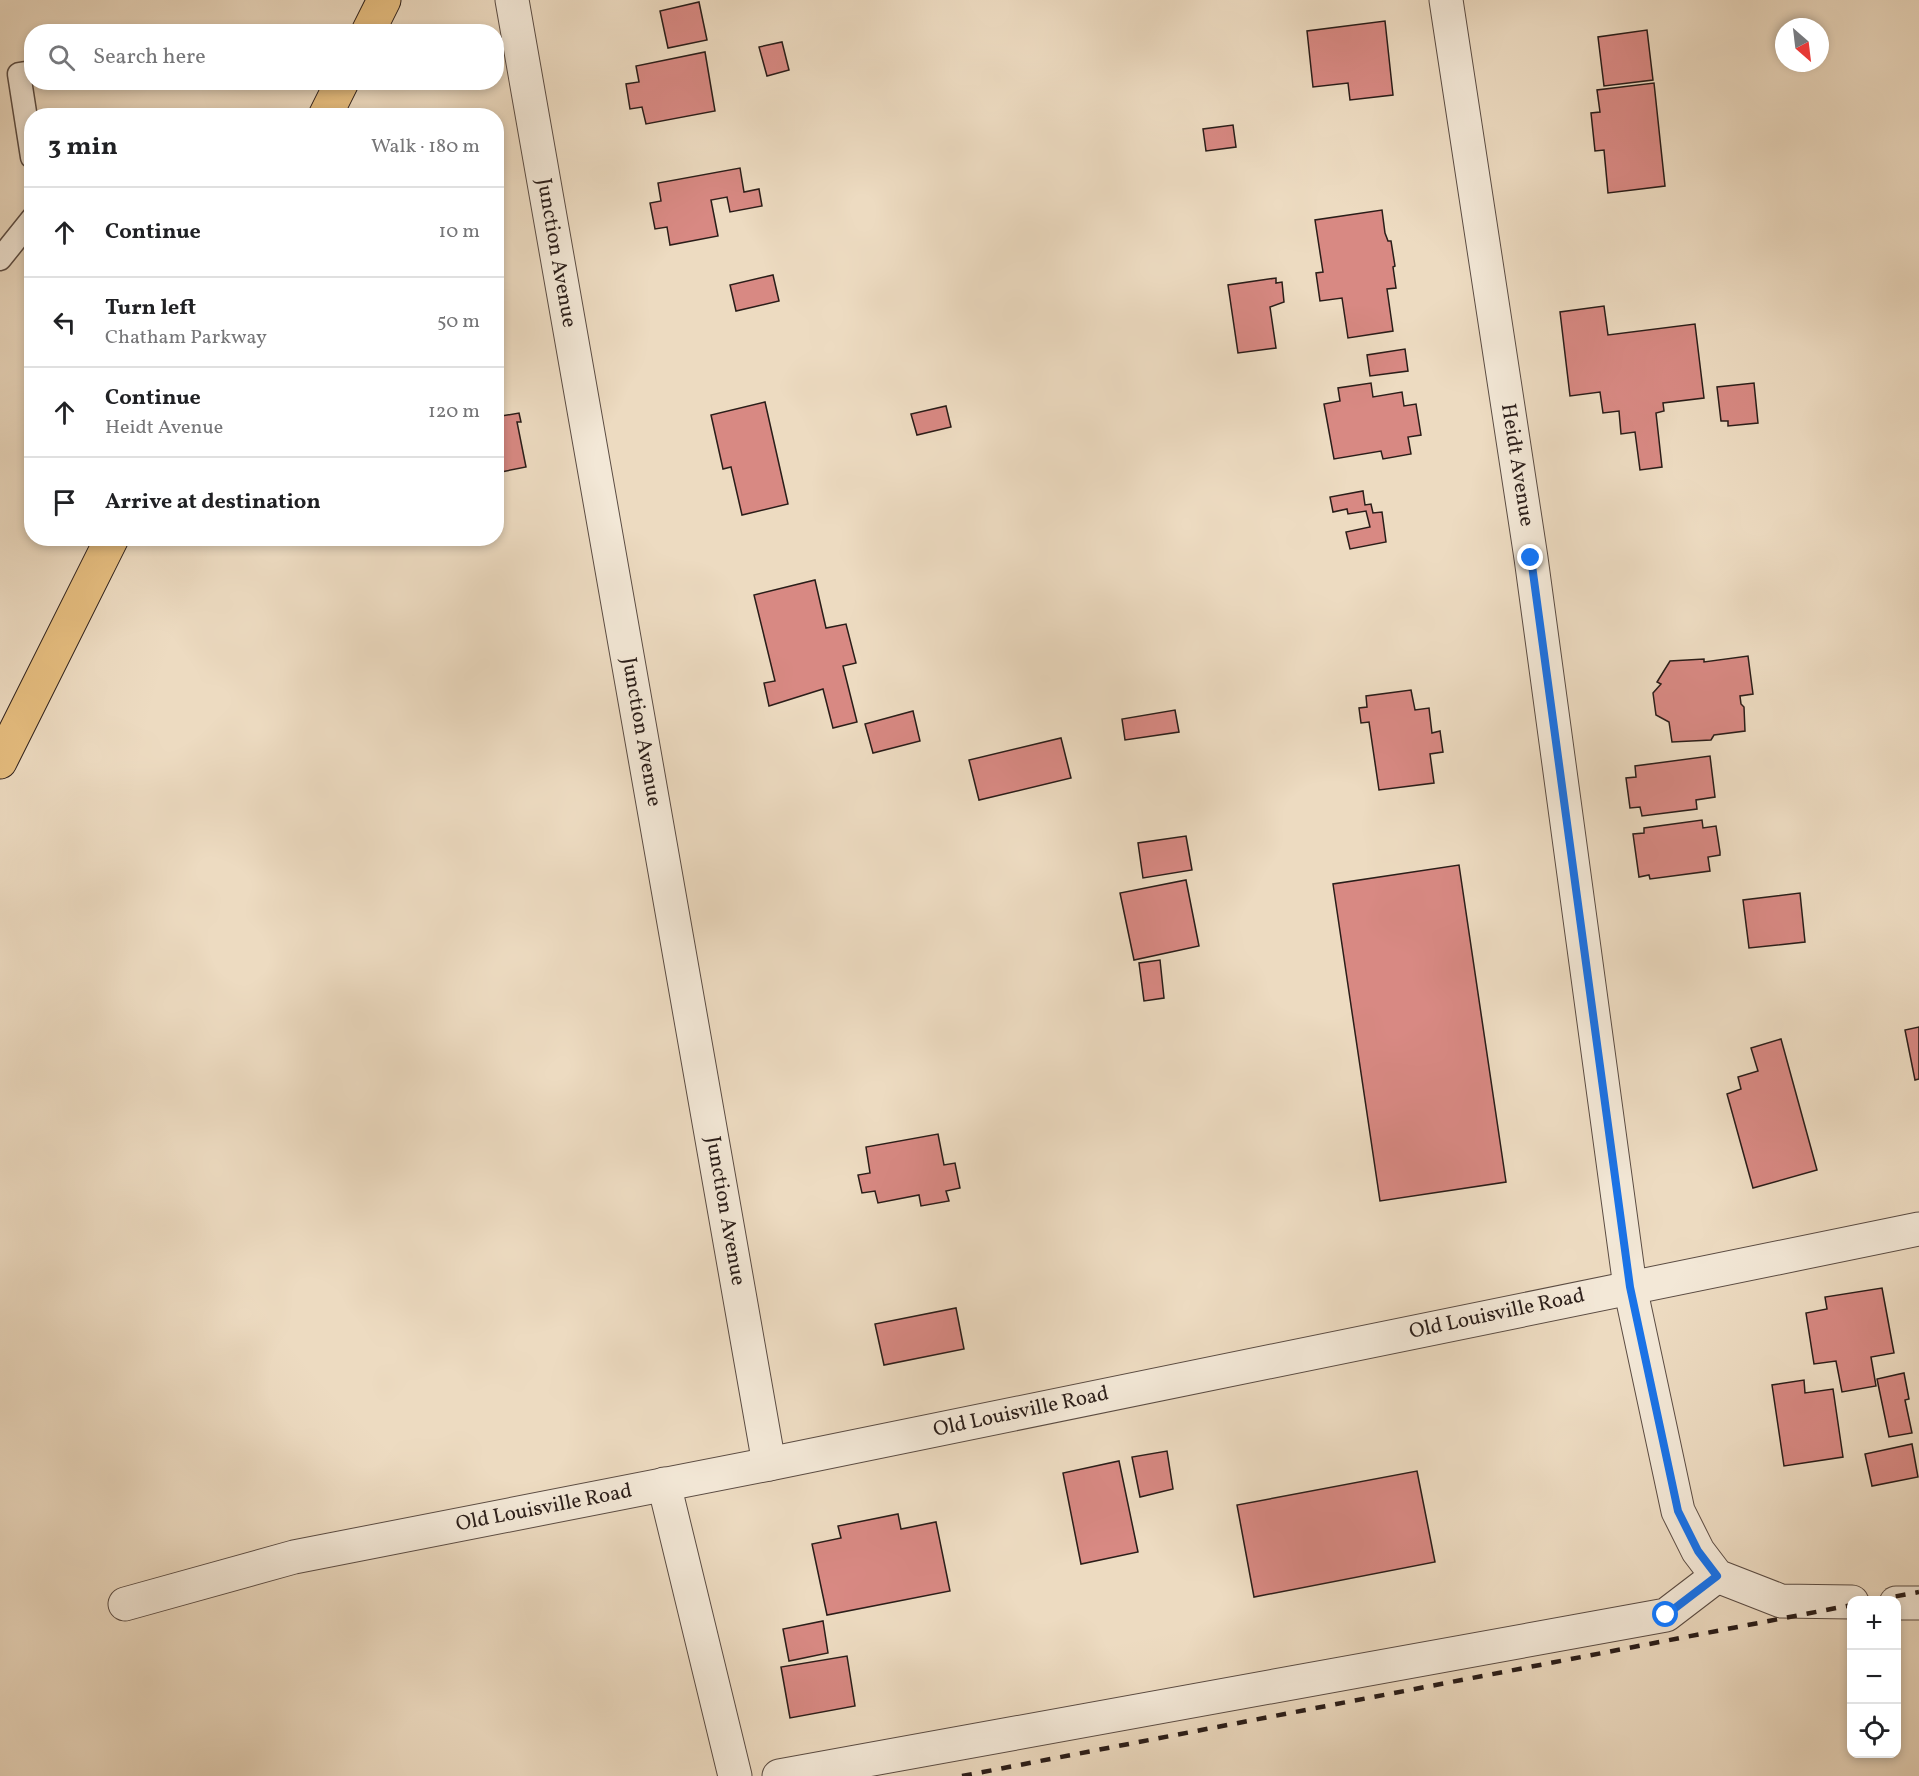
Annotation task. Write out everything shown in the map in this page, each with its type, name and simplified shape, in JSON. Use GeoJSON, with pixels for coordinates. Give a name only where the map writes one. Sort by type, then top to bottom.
{"type":"FeatureCollection","features":[{"type":"Feature","properties":{"kind":"main road"},"geometry":{"type":"LineString","coordinates":[[371,24],[381,1]]}},
{"type":"Feature","properties":{"kind":"main road"},"geometry":{"type":"LineString","coordinates":[[330,108],[338,90]]}},
{"type":"Feature","properties":{"kind":"main road"},"geometry":{"type":"LineString","coordinates":[[0,762],[108,546]]}},
{"type":"Feature","properties":{"kind":"street","name":"Junction Avenue"},"geometry":{"type":"LineString","coordinates":[[512,0],[769,1464]]}},
{"type":"Feature","properties":{"kind":"street","name":"Heidt Avenue"},"geometry":{"type":"LineString","coordinates":[[1446,0],[1531,558],[1630,1287],[1678,1511],[1698,1551],[1717,1576]]}},
{"type":"Feature","properties":{"kind":"street","name":"Old Louisville Road"},"geometry":{"type":"LineString","coordinates":[[125,1604],[294,1557],[769,1464],[1919,1229]]}},
{"type":"Feature","properties":{"kind":"street"},"geometry":{"type":"LineString","coordinates":[[664,1484],[735,1776]]}},
{"type":"Feature","properties":{"kind":"street"},"geometry":{"type":"LineString","coordinates":[[779,1776],[1666,1615],[1717,1576],[1781,1601],[1847,1602]]}},
{"type":"Feature","properties":{"kind":"street"},"geometry":{"type":"LineString","coordinates":[[1901,1603],[1919,1603]]}},
{"type":"Feature","properties":{"kind":"lane"},"geometry":{"type":"LineString","coordinates":[[24,73],[19,74],[24,108]]}},
{"type":"Feature","properties":{"kind":"lane"},"geometry":{"type":"LineString","coordinates":[[0,260],[24,229]]}},
{"type":"Feature","properties":{"kind":"building"},"geometry":{"type":"Polygon","coordinates":[[[699,2],[707,40],[668,48],[660,11],[699,2]]]}},
{"type":"Feature","properties":{"kind":"building"},"geometry":{"type":"Polygon","coordinates":[[[1385,21],[1393,95],[1350,100],[1348,83],[1313,87],[1307,31],[1385,21]]]}},
{"type":"Feature","properties":{"kind":"building"},"geometry":{"type":"Polygon","coordinates":[[[1647,30],[1653,80],[1604,86],[1598,37],[1647,30]]]}},
{"type":"Feature","properties":{"kind":"building"},"geometry":{"type":"Polygon","coordinates":[[[782,42],[789,70],[767,76],[759,47],[782,42]]]}},
{"type":"Feature","properties":{"kind":"building"},"geometry":{"type":"Polygon","coordinates":[[[705,52],[715,111],[646,124],[642,107],[630,109],[626,84],[639,82],[636,66],[705,52]]]}},
{"type":"Feature","properties":{"kind":"building"},"geometry":{"type":"Polygon","coordinates":[[[1654,83],[1665,186],[1608,193],[1604,150],[1595,151],[1591,113],[1600,112],[1597,90],[1654,83]]]}},
{"type":"Feature","properties":{"kind":"building"},"geometry":{"type":"Polygon","coordinates":[[[1233,125],[1236,147],[1206,151],[1203,129],[1233,125]]]}},
{"type":"Feature","properties":{"kind":"building"},"geometry":{"type":"Polygon","coordinates":[[[740,168],[744,192],[759,189],[762,206],[730,212],[727,197],[711,200],[718,236],[670,245],[667,227],[655,229],[650,203],[661,201],[658,183],[740,168]]]}},
{"type":"Feature","properties":{"kind":"building"},"geometry":{"type":"Polygon","coordinates":[[[1382,210],[1385,233],[1388,241],[1391,241],[1395,266],[1393,267],[1396,288],[1387,289],[1393,331],[1348,338],[1342,298],[1320,301],[1316,273],[1323,272],[1315,220],[1382,210]]]}},
{"type":"Feature","properties":{"kind":"building"},"geometry":{"type":"Polygon","coordinates":[[[773,275],[779,301],[736,311],[730,285],[773,275]]]}},
{"type":"Feature","properties":{"kind":"building"},"geometry":{"type":"Polygon","coordinates":[[[1276,278],[1276,283],[1282,282],[1284,302],[1270,307],[1276,348],[1238,353],[1228,285],[1276,278]]]}},
{"type":"Feature","properties":{"kind":"building"},"geometry":{"type":"Polygon","coordinates":[[[1604,306],[1608,335],[1695,324],[1704,398],[1663,403],[1664,411],[1656,413],[1662,467],[1640,470],[1635,432],[1621,434],[1619,411],[1603,413],[1600,392],[1570,396],[1560,312],[1604,306]]]}},
{"type":"Feature","properties":{"kind":"building"},"geometry":{"type":"Polygon","coordinates":[[[1405,349],[1408,371],[1370,376],[1367,355],[1405,349]]]}},
{"type":"Feature","properties":{"kind":"building"},"geometry":{"type":"Polygon","coordinates":[[[1371,383],[1373,397],[1402,392],[1404,406],[1416,404],[1421,435],[1408,437],[1411,454],[1383,459],[1381,451],[1334,459],[1324,404],[1340,401],[1338,388],[1371,383]]]}},
{"type":"Feature","properties":{"kind":"building"},"geometry":{"type":"Polygon","coordinates":[[[1754,383],[1758,423],[1728,426],[1728,421],[1721,421],[1717,387],[1754,383]]]}},
{"type":"Feature","properties":{"kind":"building"},"geometry":{"type":"Polygon","coordinates":[[[765,402],[788,504],[742,515],[731,467],[723,469],[711,415],[765,402]]]}},
{"type":"Feature","properties":{"kind":"building"},"geometry":{"type":"Polygon","coordinates":[[[946,406],[951,427],[917,435],[911,414],[946,406]]]}},
{"type":"Feature","properties":{"kind":"building"},"geometry":{"type":"Polygon","coordinates":[[[519,413],[521,422],[517,422],[526,467],[504,471],[504,416],[519,413]]]}},
{"type":"Feature","properties":{"kind":"building"},"geometry":{"type":"Polygon","coordinates":[[[1363,491],[1365,505],[1371,504],[1373,513],[1382,512],[1386,542],[1350,549],[1346,532],[1370,527],[1366,511],[1348,514],[1347,509],[1333,512],[1330,497],[1363,491]]]}},
{"type":"Feature","properties":{"kind":"building"},"geometry":{"type":"Polygon","coordinates":[[[815,580],[826,628],[846,624],[856,663],[843,666],[857,722],[833,728],[823,689],[769,706],[764,683],[775,681],[754,595],[815,580]]]}},
{"type":"Feature","properties":{"kind":"building"},"geometry":{"type":"Polygon","coordinates":[[[1748,656],[1753,694],[1740,696],[1744,707],[1745,731],[1714,735],[1711,740],[1672,742],[1669,722],[1656,715],[1653,693],[1661,684],[1657,682],[1670,661],[1704,659],[1704,662],[1748,656]]]}},
{"type":"Feature","properties":{"kind":"building"},"geometry":{"type":"Polygon","coordinates":[[[1411,690],[1415,710],[1429,708],[1432,733],[1440,731],[1443,752],[1430,754],[1434,783],[1379,790],[1369,722],[1361,723],[1359,708],[1367,707],[1366,696],[1411,690]]]}},
{"type":"Feature","properties":{"kind":"building"},"geometry":{"type":"Polygon","coordinates":[[[1175,710],[1179,732],[1125,740],[1122,719],[1175,710]]]}},
{"type":"Feature","properties":{"kind":"building"},"geometry":{"type":"Polygon","coordinates":[[[913,711],[920,741],[873,753],[865,724],[913,711]]]}},
{"type":"Feature","properties":{"kind":"building"},"geometry":{"type":"Polygon","coordinates":[[[1061,738],[1071,778],[979,800],[969,760],[1061,738]]]}},
{"type":"Feature","properties":{"kind":"building"},"geometry":{"type":"Polygon","coordinates":[[[1710,756],[1715,797],[1696,800],[1697,809],[1642,816],[1640,807],[1630,808],[1626,778],[1636,777],[1635,766],[1710,756]]]}},
{"type":"Feature","properties":{"kind":"building"},"geometry":{"type":"Polygon","coordinates":[[[1702,820],[1703,828],[1716,826],[1720,855],[1708,857],[1710,871],[1650,879],[1649,875],[1639,877],[1633,834],[1644,833],[1644,828],[1702,820]]]}},
{"type":"Feature","properties":{"kind":"building"},"geometry":{"type":"Polygon","coordinates":[[[1186,836],[1192,870],[1143,878],[1138,843],[1186,836]]]}},
{"type":"Feature","properties":{"kind":"building"},"geometry":{"type":"Polygon","coordinates":[[[1459,865],[1506,1182],[1380,1201],[1333,884],[1459,865]]]}},
{"type":"Feature","properties":{"kind":"building"},"geometry":{"type":"Polygon","coordinates":[[[1186,880],[1199,946],[1134,960],[1120,893],[1186,880]]]}},
{"type":"Feature","properties":{"kind":"building"},"geometry":{"type":"Polygon","coordinates":[[[1800,893],[1805,942],[1749,948],[1743,900],[1800,893]]]}},
{"type":"Feature","properties":{"kind":"building"},"geometry":{"type":"Polygon","coordinates":[[[1160,960],[1164,998],[1144,1001],[1139,963],[1160,960]]]}},
{"type":"Feature","properties":{"kind":"building"},"geometry":{"type":"Polygon","coordinates":[[[1919,1027],[1919,1079],[1915,1080],[1905,1030],[1919,1027]]]}},
{"type":"Feature","properties":{"kind":"building"},"geometry":{"type":"Polygon","coordinates":[[[1781,1039],[1817,1170],[1753,1188],[1727,1094],[1741,1089],[1738,1077],[1758,1071],[1751,1048],[1781,1039]]]}},
{"type":"Feature","properties":{"kind":"building"},"geometry":{"type":"Polygon","coordinates":[[[938,1134],[944,1165],[955,1163],[960,1188],[946,1191],[949,1201],[921,1206],[919,1195],[878,1203],[875,1191],[862,1193],[858,1175],[870,1173],[866,1147],[938,1134]]]}},
{"type":"Feature","properties":{"kind":"building"},"geometry":{"type":"Polygon","coordinates":[[[1882,1288],[1894,1353],[1871,1357],[1876,1386],[1842,1392],[1836,1361],[1814,1364],[1806,1313],[1827,1309],[1825,1297],[1882,1288]]]}},
{"type":"Feature","properties":{"kind":"building"},"geometry":{"type":"Polygon","coordinates":[[[956,1308],[964,1349],[884,1365],[875,1324],[956,1308]]]}},
{"type":"Feature","properties":{"kind":"building"},"geometry":{"type":"Polygon","coordinates":[[[1904,1373],[1909,1399],[1905,1400],[1912,1433],[1889,1437],[1877,1379],[1904,1373]]]}},
{"type":"Feature","properties":{"kind":"building"},"geometry":{"type":"Polygon","coordinates":[[[1804,1380],[1805,1393],[1833,1389],[1843,1457],[1784,1466],[1772,1385],[1804,1380]]]}},
{"type":"Feature","properties":{"kind":"building"},"geometry":{"type":"Polygon","coordinates":[[[1912,1444],[1918,1477],[1872,1486],[1865,1454],[1912,1444]]]}},
{"type":"Feature","properties":{"kind":"building"},"geometry":{"type":"Polygon","coordinates":[[[1167,1451],[1173,1489],[1140,1497],[1132,1457],[1167,1451]]]}},
{"type":"Feature","properties":{"kind":"building"},"geometry":{"type":"Polygon","coordinates":[[[1119,1461],[1138,1552],[1081,1564],[1063,1473],[1119,1461]]]}},
{"type":"Feature","properties":{"kind":"building"},"geometry":{"type":"Polygon","coordinates":[[[1417,1471],[1435,1562],[1254,1597],[1237,1505],[1417,1471]]]}},
{"type":"Feature","properties":{"kind":"building"},"geometry":{"type":"Polygon","coordinates":[[[898,1514],[901,1529],[936,1522],[950,1591],[827,1615],[812,1544],[841,1538],[838,1526],[898,1514]]]}},
{"type":"Feature","properties":{"kind":"building"},"geometry":{"type":"Polygon","coordinates":[[[823,1621],[828,1653],[789,1661],[783,1629],[823,1621]]]}},
{"type":"Feature","properties":{"kind":"building"},"geometry":{"type":"Polygon","coordinates":[[[847,1656],[855,1706],[790,1718],[781,1667],[847,1656]]]}},
{"type":"Feature","properties":{"kind":"railway"},"geometry":{"type":"LineString","coordinates":[[1898,1596],[1919,1592]]}},
{"type":"Feature","properties":{"kind":"railway"},"geometry":{"type":"LineString","coordinates":[[962,1776],[1847,1606]]}},
{"type":"Feature","properties":{"kind":"route"},"geometry":{"type":"LineString","coordinates":[[1531,558],[1630,1287],[1678,1511],[1698,1551],[1717,1576],[1666,1615]]}}]}
